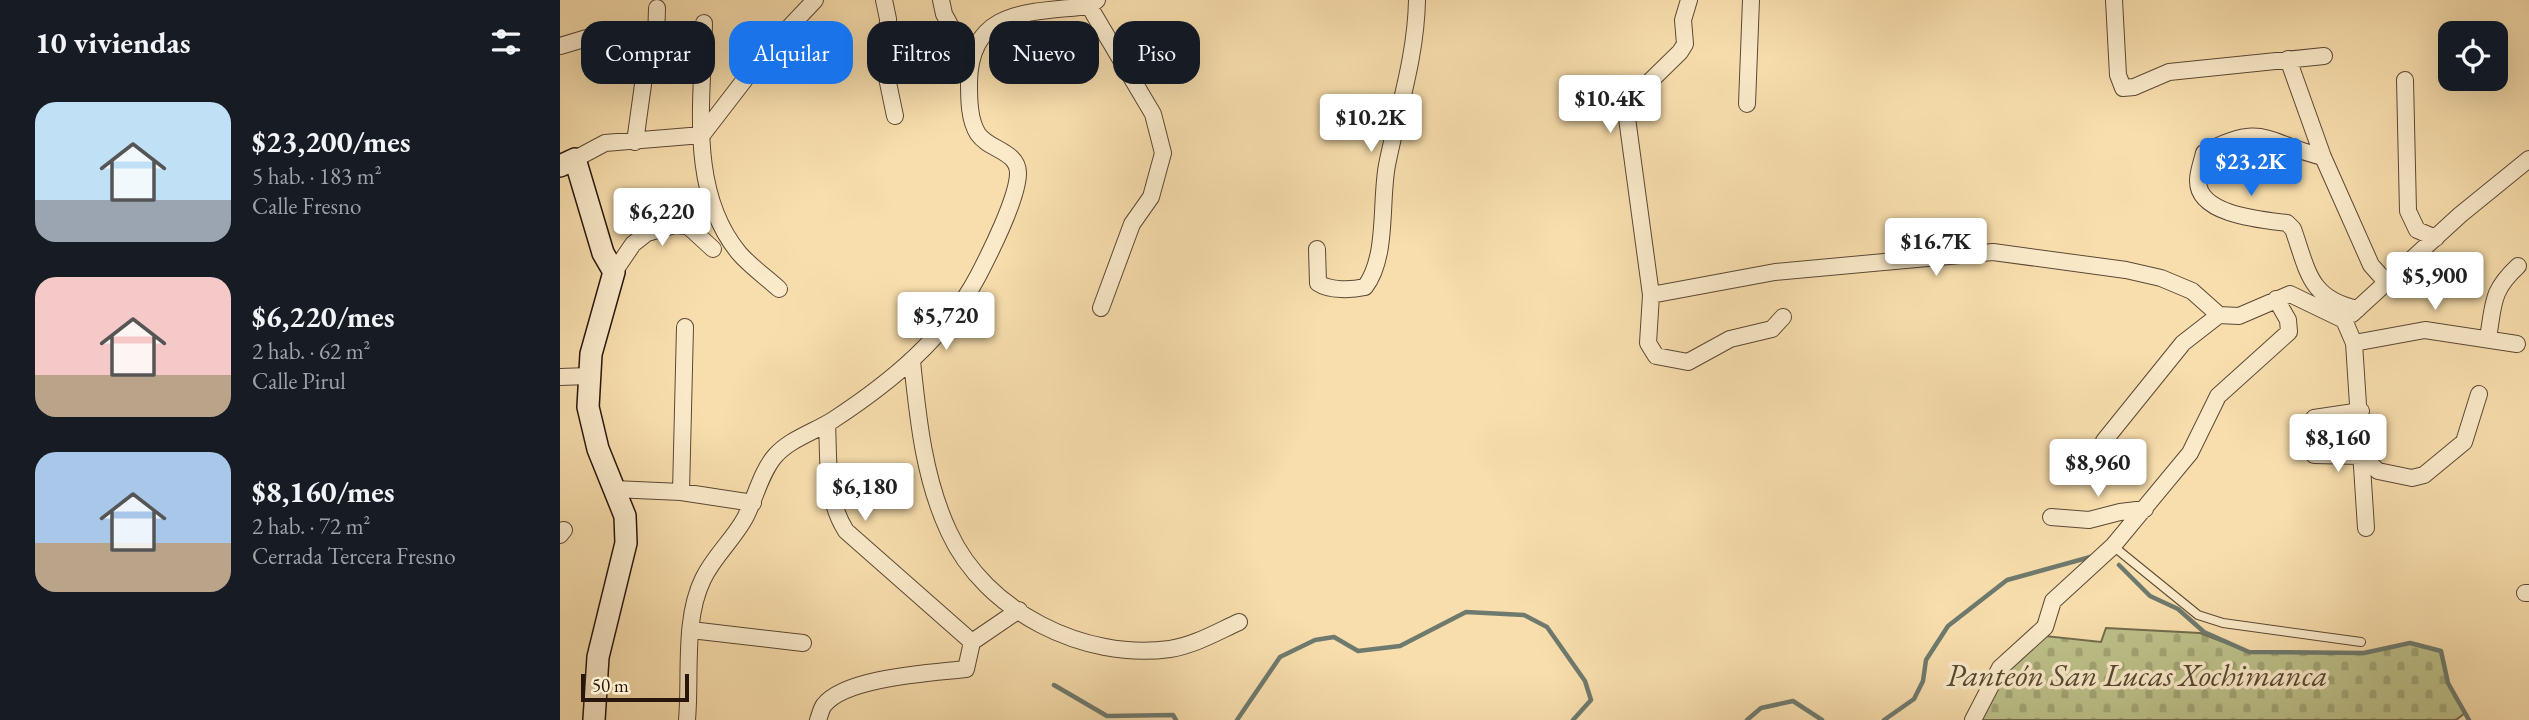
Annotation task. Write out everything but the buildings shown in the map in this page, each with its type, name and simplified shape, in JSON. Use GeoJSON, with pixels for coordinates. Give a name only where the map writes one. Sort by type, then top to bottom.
{"type":"FeatureCollection","features":[{"type":"Feature","properties":{"kind":"street"},"geometry":{"type":"LineString","coordinates":[[614,272],[603,253],[567,162],[593,146],[605,143],[702,135],[766,52],[815,0]]}},
{"type":"Feature","properties":{"kind":"street"},"geometry":{"type":"LineString","coordinates":[[884,0],[888,19],[886,73],[895,116]]}},
{"type":"Feature","properties":{"kind":"street"},"geometry":{"type":"LineString","coordinates":[[941,0],[948,21]]}},
{"type":"Feature","properties":{"kind":"street"},"geometry":{"type":"LineString","coordinates":[[1317,249],[1318,283],[1355,289],[1365,287],[1371,279],[1381,232],[1386,168],[1408,80],[1417,0]]}},
{"type":"Feature","properties":{"kind":"street"},"geometry":{"type":"LineString","coordinates":[[1689,0],[1683,20],[1685,44],[1632,99],[1627,118],[1651,295],[1648,343],[1650,350],[1656,356],[1688,362],[1730,340],[1772,329],[1783,317]]}},
{"type":"Feature","properties":{"kind":"street"},"geometry":{"type":"LineString","coordinates":[[1747,104],[1751,0]]}},
{"type":"Feature","properties":{"kind":"street"},"geometry":{"type":"LineString","coordinates":[[2114,0],[2118,75],[2123,88],[2134,87],[2169,72],[2324,55]]}},
{"type":"Feature","properties":{"kind":"street"},"geometry":{"type":"LineString","coordinates":[[975,49],[980,36],[1000,20],[1093,3],[1153,114],[1163,153],[1152,197],[1132,224],[1101,308]]}},
{"type":"Feature","properties":{"kind":"street"},"geometry":{"type":"LineString","coordinates":[[635,142],[646,63],[656,40],[657,8]]}},
{"type":"Feature","properties":{"kind":"street"},"geometry":{"type":"LineString","coordinates":[[560,46],[581,40]]}},
{"type":"Feature","properties":{"kind":"street"},"geometry":{"type":"LineString","coordinates":[[2288,59],[2323,157],[2371,265],[2386,283]]}},
{"type":"Feature","properties":{"kind":"street"},"geometry":{"type":"LineString","coordinates":[[2405,80],[2408,211],[2417,230],[2436,238]]}},
{"type":"Feature","properties":{"kind":"street"},"geometry":{"type":"LineString","coordinates":[[703,84],[704,168],[713,205],[738,252],[779,289]]}},
{"type":"Feature","properties":{"kind":"street"},"geometry":{"type":"LineString","coordinates":[[687,720],[691,630],[702,580],[738,530],[773,457],[788,445],[872,395],[912,361],[959,308],[990,251],[1015,188],[1018,170],[1013,157],[989,144],[978,134],[972,120],[969,84]]}},
{"type":"Feature","properties":{"kind":"street"},"geometry":{"type":"LineString","coordinates":[[2323,157],[2256,134],[2240,136],[2204,153],[2197,182],[2201,193],[2211,205],[2229,213],[2287,222],[2293,229],[2313,285],[2320,295],[2334,303],[2358,309]]}},
{"type":"Feature","properties":{"kind":"street"},"geometry":{"type":"LineString","coordinates":[[2344,320],[2529,159]]}},
{"type":"Feature","properties":{"kind":"street"},"geometry":{"type":"LineString","coordinates":[[594,720],[598,657],[626,543],[625,516],[592,429],[589,376],[591,354],[614,272],[633,244],[648,233],[674,225],[688,226],[713,250]]}},
{"type":"Feature","properties":{"kind":"street"},"geometry":{"type":"LineString","coordinates":[[1651,295],[1775,272],[1993,253],[2126,270],[2161,278],[2192,291],[2219,316]]}},
{"type":"Feature","properties":{"kind":"street"},"geometry":{"type":"LineString","coordinates":[[2488,338],[2500,282],[2518,266]]}},
{"type":"Feature","properties":{"kind":"street"},"geometry":{"type":"LineString","coordinates":[[2104,441],[2183,343],[2219,316],[2238,316],[2290,294],[2344,320],[2354,343],[2361,411],[2366,528]]}},
{"type":"Feature","properties":{"kind":"street"},"geometry":{"type":"LineString","coordinates":[[1973,720],[2000,667],[2045,627],[2053,601],[2113,546],[2190,453],[2218,396],[2289,332],[2288,320],[2276,299]]}},
{"type":"Feature","properties":{"kind":"street"},"geometry":{"type":"LineString","coordinates":[[681,492],[685,327]]}},
{"type":"Feature","properties":{"kind":"street"},"geometry":{"type":"LineString","coordinates":[[2354,343],[2425,330],[2517,344]]}},
{"type":"Feature","properties":{"kind":"street"},"geometry":{"type":"LineString","coordinates":[[912,361],[925,458],[948,532],[976,575],[1019,610],[1076,641],[1130,649],[1170,649],[1191,644],[1240,622]]}},
{"type":"Feature","properties":{"kind":"street"},"geometry":{"type":"LineString","coordinates":[[560,377],[589,376]]}},
{"type":"Feature","properties":{"kind":"street"},"geometry":{"type":"LineString","coordinates":[[2314,456],[2362,456],[2378,471],[2412,478],[2424,475],[2464,442],[2479,394]]}},
{"type":"Feature","properties":{"kind":"street"},"geometry":{"type":"LineString","coordinates":[[2314,418],[2361,411]]}},
{"type":"Feature","properties":{"kind":"street"},"geometry":{"type":"LineString","coordinates":[[827,424],[830,494],[835,514],[846,531],[972,642]]}},
{"type":"Feature","properties":{"kind":"street"},"geometry":{"type":"LineString","coordinates":[[614,489],[681,492],[752,503]]}},
{"type":"Feature","properties":{"kind":"street"},"geometry":{"type":"LineString","coordinates":[[2051,517],[2089,520],[2145,509]]}},
{"type":"Feature","properties":{"kind":"street"},"geometry":{"type":"LineString","coordinates":[[818,720],[824,705],[836,695],[863,685],[966,669],[972,642],[1019,610]]}},
{"type":"Feature","properties":{"kind":"street"},"geometry":{"type":"LineString","coordinates":[[691,630],[803,643]]}},
{"type":"Feature","properties":{"kind":"lane"},"geometry":{"type":"LineString","coordinates":[[2113,546],[2198,615],[2223,623],[2361,642]]}},
{"type":"Feature","properties":{"kind":"green space","name":"Panteón San Lucas Xochimanca"},"geometry":{"type":"Polygon","coordinates":[[[2106,628],[2200,633],[2249,652],[2364,653],[2410,643],[2441,651],[2448,683],[2465,713],[2456,720],[1981,720],[2005,672],[2045,636],[2101,642],[2106,628]]]}},
{"type":"Feature","properties":{"kind":"waterway"},"geometry":{"type":"LineString","coordinates":[[1884,720],[1914,699],[1923,681],[1926,660],[1948,626],[2007,580],[2094,556]]}},
{"type":"Feature","properties":{"kind":"waterway"},"geometry":{"type":"LineString","coordinates":[[2119,565],[2150,596],[2178,609],[2204,632],[2249,652],[2364,653],[2410,643],[2441,651],[2448,683],[2469,720]]}},
{"type":"Feature","properties":{"kind":"waterway"},"geometry":{"type":"LineString","coordinates":[[1237,720],[1280,657],[1315,640],[1334,637],[1358,651],[1400,646],[1466,612],[1524,615],[1547,627],[1585,681],[1591,700],[1573,720]]}},
{"type":"Feature","properties":{"kind":"waterway"},"geometry":{"type":"LineString","coordinates":[[1054,685],[1107,716],[1173,715],[1176,720]]}},
{"type":"Feature","properties":{"kind":"waterway"},"geometry":{"type":"LineString","coordinates":[[1747,720],[1761,708],[1793,701],[1822,720]]}}]}
